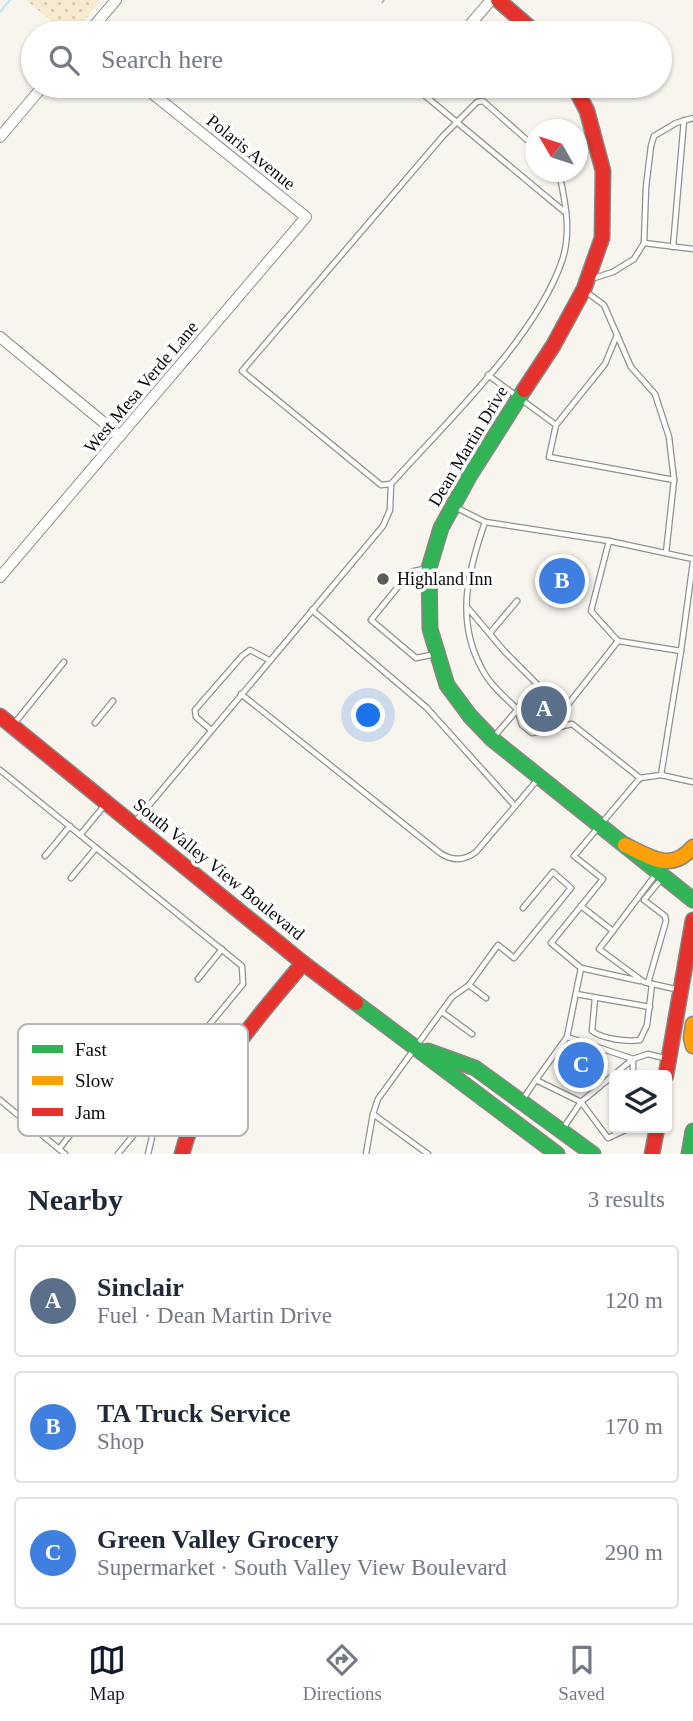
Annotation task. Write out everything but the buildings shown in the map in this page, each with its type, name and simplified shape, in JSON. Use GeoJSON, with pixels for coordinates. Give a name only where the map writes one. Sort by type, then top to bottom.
{"type":"FeatureCollection","features":[{"type":"Feature","properties":{"kind":"main road"},"geometry":{"type":"LineString","coordinates":[[498,0],[522,21]]}},
{"type":"Feature","properties":{"kind":"main road","name":"Dean Martin Drive"},"geometry":{"type":"LineString","coordinates":[[580,98],[587,111],[603,171],[602,238],[585,285],[554,346],[470,475],[441,528],[429,568],[430,629],[447,685],[470,716],[492,739],[693,900]]}},
{"type":"Feature","properties":{"kind":"main road","name":"South Valley View Boulevard"},"geometry":{"type":"LineString","coordinates":[[0,716],[303,963],[557,1154]]}},
{"type":"Feature","properties":{"kind":"main road"},"geometry":{"type":"LineString","coordinates":[[625,845],[668,863],[681,861],[693,847]]}},
{"type":"Feature","properties":{"kind":"main road"},"geometry":{"type":"LineString","coordinates":[[667,1070],[693,920]]}},
{"type":"Feature","properties":{"kind":"main road"},"geometry":{"type":"LineString","coordinates":[[248,1031],[303,963]]}},
{"type":"Feature","properties":{"kind":"main road"},"geometry":{"type":"LineString","coordinates":[[693,1024],[693,1046]]}},
{"type":"Feature","properties":{"kind":"main road","name":"South Valley View Boulevard"},"geometry":{"type":"LineString","coordinates":[[417,1047],[475,1068],[593,1154]]}},
{"type":"Feature","properties":{"kind":"main road"},"geometry":{"type":"LineString","coordinates":[[689,1154],[693,1131]]}},
{"type":"Feature","properties":{"kind":"main road"},"geometry":{"type":"LineString","coordinates":[[652,1154],[656,1133]]}},
{"type":"Feature","properties":{"kind":"main road"},"geometry":{"type":"LineString","coordinates":[[182,1154],[188,1136]]}},
{"type":"Feature","properties":{"kind":"street"},"geometry":{"type":"LineString","coordinates":[[98,21],[116,0]]}},
{"type":"Feature","properties":{"kind":"street"},"geometry":{"type":"LineString","coordinates":[[473,21],[491,0]]}},
{"type":"Feature","properties":{"kind":"street"},"geometry":{"type":"LineString","coordinates":[[0,137],[33,98]]}},
{"type":"Feature","properties":{"kind":"street","name":"Polaris Avenue"},"geometry":{"type":"LineString","coordinates":[[158,98],[306,217]]}},
{"type":"Feature","properties":{"kind":"street","name":"West Mesa Verde Lane"},"geometry":{"type":"LineString","coordinates":[[0,577],[306,217]]}},
{"type":"Feature","properties":{"kind":"street"},"geometry":{"type":"LineString","coordinates":[[0,337],[120,436]]}},
{"type":"Feature","properties":{"kind":"lane"},"geometry":{"type":"LineString","coordinates":[[429,98],[568,214]]}},
{"type":"Feature","properties":{"kind":"lane"},"geometry":{"type":"LineString","coordinates":[[391,484],[381,485],[243,371],[477,103],[483,101],[525,138]]}},
{"type":"Feature","properties":{"kind":"lane"},"geometry":{"type":"LineString","coordinates":[[666,554],[674,480],[669,437],[655,394],[631,367],[604,305],[585,285],[634,259],[644,243],[646,187],[654,136],[693,117]]}},
{"type":"Feature","properties":{"kind":"lane"},"geometry":{"type":"LineString","coordinates":[[673,247],[684,120]]}},
{"type":"Feature","properties":{"kind":"lane"},"geometry":{"type":"LineString","coordinates":[[133,824],[383,526],[390,510],[391,484],[488,375],[540,310],[562,259],[568,214],[561,182]]}},
{"type":"Feature","properties":{"kind":"lane"},"geometry":{"type":"LineString","coordinates":[[644,243],[693,249]]}},
{"type":"Feature","properties":{"kind":"lane"},"geometry":{"type":"LineString","coordinates":[[618,334],[605,364],[556,425],[549,457],[674,480]]}},
{"type":"Feature","properties":{"kind":"lane"},"geometry":{"type":"LineString","coordinates":[[488,375],[556,425]]}},
{"type":"Feature","properties":{"kind":"lane"},"geometry":{"type":"LineString","coordinates":[[453,506],[485,522],[609,541],[693,561],[662,775]]}},
{"type":"Feature","properties":{"kind":"lane"},"geometry":{"type":"LineString","coordinates":[[485,522],[467,581],[470,642],[482,669],[494,687],[517,709],[522,725],[532,733],[547,732],[572,724],[640,778]]}},
{"type":"Feature","properties":{"kind":"lane"},"geometry":{"type":"LineString","coordinates":[[609,541],[590,611],[618,641],[681,651]]}},
{"type":"Feature","properties":{"kind":"lane"},"geometry":{"type":"LineString","coordinates":[[429,568],[410,572],[371,620],[415,657],[437,654]]}},
{"type":"Feature","properties":{"kind":"lane"},"geometry":{"type":"LineString","coordinates":[[491,633],[517,601]]}},
{"type":"Feature","properties":{"kind":"lane"},"geometry":{"type":"LineString","coordinates":[[467,607],[505,652],[537,684],[492,739]]}},
{"type":"Feature","properties":{"kind":"lane"},"geometry":{"type":"LineString","coordinates":[[312,610],[427,708],[515,806]]}},
{"type":"Feature","properties":{"kind":"lane"},"geometry":{"type":"LineString","coordinates":[[547,732],[618,641]]}},
{"type":"Feature","properties":{"kind":"lane"},"geometry":{"type":"LineString","coordinates":[[211,730],[196,717],[195,710],[250,650],[269,660]]}},
{"type":"Feature","properties":{"kind":"lane"},"geometry":{"type":"LineString","coordinates":[[12,726],[64,662]]}},
{"type":"Feature","properties":{"kind":"lane"},"geometry":{"type":"LineString","coordinates":[[241,694],[451,859],[465,858],[476,852],[540,778]]}},
{"type":"Feature","properties":{"kind":"lane"},"geometry":{"type":"LineString","coordinates":[[95,723],[113,701]]}},
{"type":"Feature","properties":{"kind":"lane"},"geometry":{"type":"LineString","coordinates":[[0,770],[242,966],[243,984],[210,1024]]}},
{"type":"Feature","properties":{"kind":"lane"},"geometry":{"type":"LineString","coordinates":[[681,990],[581,968],[551,943],[603,879],[574,856],[640,778],[662,775],[693,782]]}},
{"type":"Feature","properties":{"kind":"lane"},"geometry":{"type":"LineString","coordinates":[[80,835],[106,803]]}},
{"type":"Feature","properties":{"kind":"lane"},"geometry":{"type":"LineString","coordinates":[[45,856],[70,826]]}},
{"type":"Feature","properties":{"kind":"lane"},"geometry":{"type":"LineString","coordinates":[[71,878],[96,848]]}},
{"type":"Feature","properties":{"kind":"lane"},"geometry":{"type":"LineString","coordinates":[[366,1154],[378,1099],[452,997],[469,985],[498,945],[514,958],[571,888],[553,872],[523,908]]}},
{"type":"Feature","properties":{"kind":"lane"},"geometry":{"type":"LineString","coordinates":[[648,983],[599,949],[661,874]]}},
{"type":"Feature","properties":{"kind":"lane"},"geometry":{"type":"LineString","coordinates":[[596,998],[592,1031],[597,1035],[640,1040],[647,1025],[650,1007],[648,983],[666,921],[665,916],[644,900],[661,874]]}},
{"type":"Feature","properties":{"kind":"lane"},"geometry":{"type":"LineString","coordinates":[[581,906],[613,930]]}},
{"type":"Feature","properties":{"kind":"lane"},"geometry":{"type":"LineString","coordinates":[[198,979],[222,949]]}},
{"type":"Feature","properties":{"kind":"lane"},"geometry":{"type":"LineString","coordinates":[[521,1101],[567,1037],[581,968]]}},
{"type":"Feature","properties":{"kind":"lane"},"geometry":{"type":"LineString","coordinates":[[469,985],[486,998]]}},
{"type":"Feature","properties":{"kind":"lane"},"geometry":{"type":"LineString","coordinates":[[576,994],[650,1007]]}},
{"type":"Feature","properties":{"kind":"lane"},"geometry":{"type":"LineString","coordinates":[[443,1012],[472,1034]]}},
{"type":"Feature","properties":{"kind":"lane"},"geometry":{"type":"LineString","coordinates":[[567,1037],[633,1059]]}},
{"type":"Feature","properties":{"kind":"lane"},"geometry":{"type":"LineString","coordinates":[[561,1131],[581,1102],[633,1059],[648,1054],[669,1059]]}},
{"type":"Feature","properties":{"kind":"lane"},"geometry":{"type":"LineString","coordinates":[[632,1070],[633,1059]]}},
{"type":"Feature","properties":{"kind":"lane"},"geometry":{"type":"LineString","coordinates":[[536,1080],[581,1102],[608,1138],[619,1133]]}},
{"type":"Feature","properties":{"kind":"lane"},"geometry":{"type":"LineString","coordinates":[[0,1100],[18,1115]]}},
{"type":"Feature","properties":{"kind":"lane"},"geometry":{"type":"LineString","coordinates":[[373,1114],[428,1154]]}},
{"type":"Feature","properties":{"kind":"lane"},"geometry":{"type":"LineString","coordinates":[[43,1136],[65,1154]]}},
{"type":"Feature","properties":{"kind":"lane"},"geometry":{"type":"LineString","coordinates":[[59,1149],[69,1136]]}},
{"type":"Feature","properties":{"kind":"lane"},"geometry":{"type":"LineString","coordinates":[[118,1154],[133,1136]]}},
{"type":"Feature","properties":{"kind":"lane"},"geometry":{"type":"LineString","coordinates":[[148,1154],[152,1136]]}},
{"type":"Feature","properties":{"kind":"sand"},"geometry":{"type":"Polygon","coordinates":[[[26,0],[100,0],[84,21],[51,21],[26,0]]]}},
{"type":"Feature","properties":{"kind":"waterway"},"geometry":{"type":"LineString","coordinates":[[0,12],[10,0]]}},
{"type":"Feature","properties":{"kind":"traffic: fast"},"geometry":{"type":"LineString","coordinates":[[524,390],[470,475],[441,528],[429,568],[430,629],[447,685],[470,716],[492,739],[693,900]]}},
{"type":"Feature","properties":{"kind":"traffic: fast"},"geometry":{"type":"LineString","coordinates":[[356,1003],[557,1154]]}},
{"type":"Feature","properties":{"kind":"traffic: fast"},"geometry":{"type":"LineString","coordinates":[[428,1051],[475,1068],[593,1154]]}},
{"type":"Feature","properties":{"kind":"traffic: fast"},"geometry":{"type":"LineString","coordinates":[[689,1154],[693,1131]]}},
{"type":"Feature","properties":{"kind":"traffic: slow"},"geometry":{"type":"LineString","coordinates":[[625,845],[652,858],[668,861],[685,855],[693,847]]}},
{"type":"Feature","properties":{"kind":"traffic: slow"},"geometry":{"type":"LineString","coordinates":[[693,1024],[693,1046]]}},
{"type":"Feature","properties":{"kind":"traffic: jam"},"geometry":{"type":"LineString","coordinates":[[498,0],[522,21]]}},
{"type":"Feature","properties":{"kind":"traffic: jam"},"geometry":{"type":"LineString","coordinates":[[524,390],[553,346],[584,289],[602,238],[603,171],[587,111],[580,98]]}},
{"type":"Feature","properties":{"kind":"traffic: jam"},"geometry":{"type":"LineString","coordinates":[[0,716],[303,963],[356,1003]]}},
{"type":"Feature","properties":{"kind":"traffic: jam"},"geometry":{"type":"LineString","coordinates":[[667,1070],[693,920]]}},
{"type":"Feature","properties":{"kind":"traffic: jam"},"geometry":{"type":"LineString","coordinates":[[248,1029],[303,963]]}},
{"type":"Feature","properties":{"kind":"traffic: jam"},"geometry":{"type":"LineString","coordinates":[[652,1154],[656,1133]]}},
{"type":"Feature","properties":{"kind":"traffic: jam"},"geometry":{"type":"LineString","coordinates":[[182,1154],[188,1136]]}},
{"type":"Feature","properties":{"kind":"place","name":"Highland Inn"},"geometry":{"type":"Point","coordinates":[383,579]}},
{"type":"Feature","properties":{"kind":"place","name":"TA Truck Service"},"geometry":{"type":"Point","coordinates":[562,581]}},
{"type":"Feature","properties":{"kind":"place","name":"Sinclair"},"geometry":{"type":"Point","coordinates":[544,709]}},
{"type":"Feature","properties":{"kind":"place","name":"Green Valley Grocery"},"geometry":{"type":"Point","coordinates":[581,1065]}}]}
